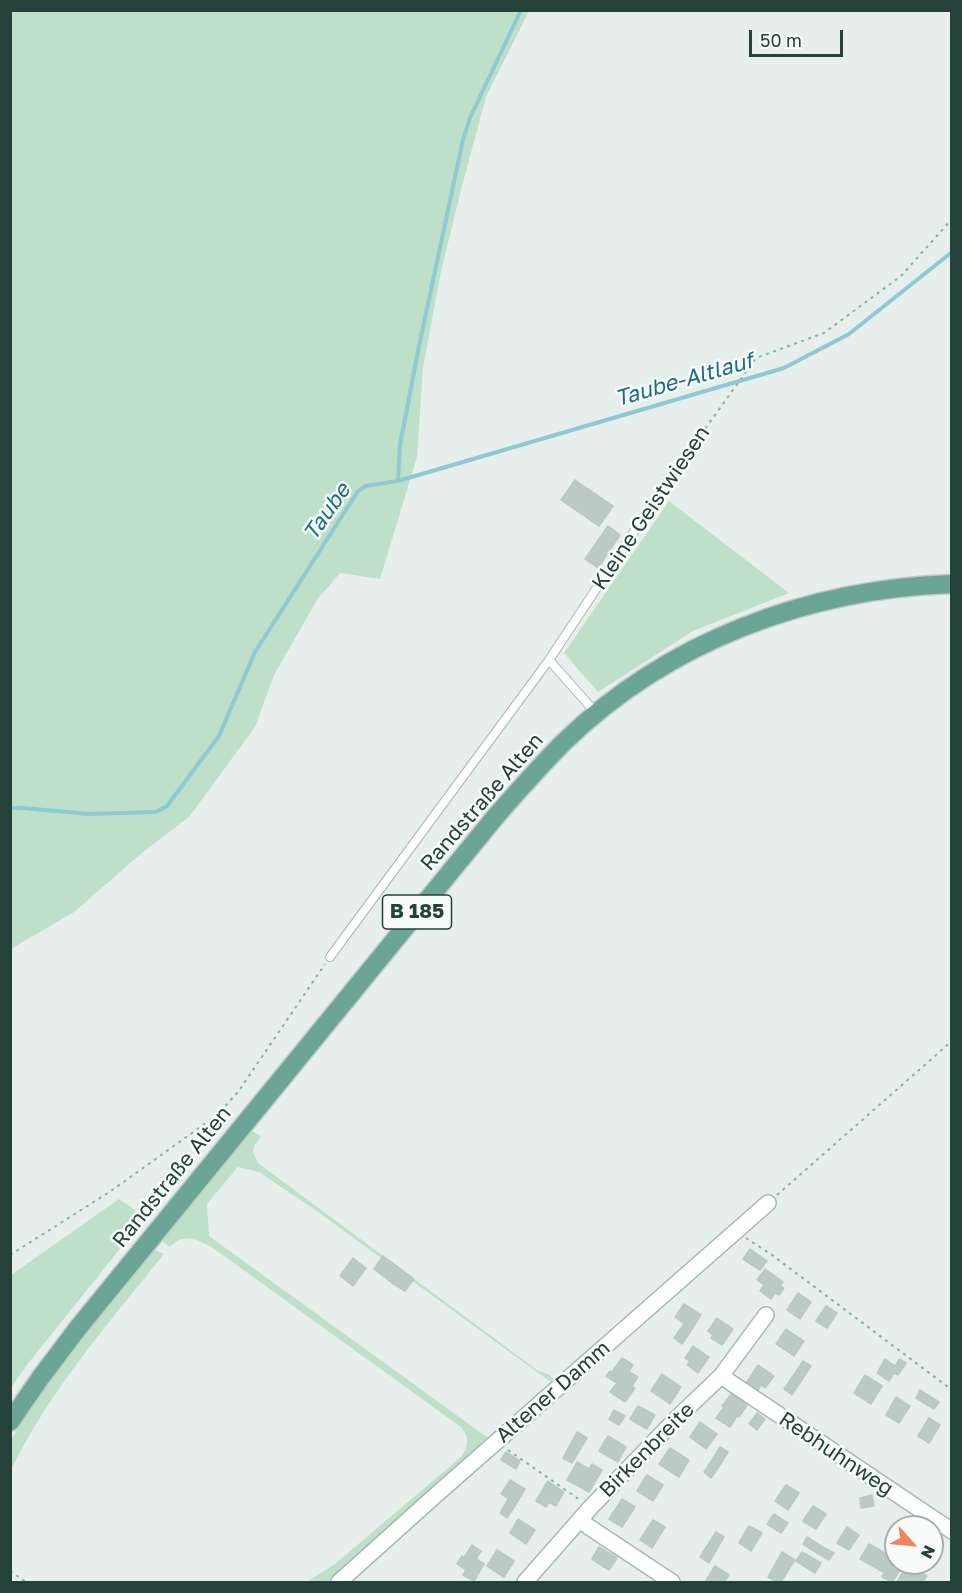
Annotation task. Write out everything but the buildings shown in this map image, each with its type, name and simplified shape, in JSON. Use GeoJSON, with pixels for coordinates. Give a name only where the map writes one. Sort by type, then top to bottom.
{"type":"FeatureCollection","features":[{"type":"Feature","properties":{"kind":"main road","name":"Randstraße Alten"},"geometry":{"type":"LineString","coordinates":[[10,1422],[78,1328],[413,917],[526,782],[564,742],[646,678],[692,650],[762,619],[799,606],[830,599],[908,586],[951,584]]}},
{"type":"Feature","properties":{"kind":"street","name":"Altener Damm"},"geometry":{"type":"LineString","coordinates":[[339,1582],[768,1203]]}},
{"type":"Feature","properties":{"kind":"street","name":"Birkenbreite"},"geometry":{"type":"LineString","coordinates":[[525,1582],[591,1507],[721,1376],[766,1315]]}},
{"type":"Feature","properties":{"kind":"street","name":"Rebhuhnweg"},"geometry":{"type":"LineString","coordinates":[[721,1376],[951,1531]]}},
{"type":"Feature","properties":{"kind":"street"},"geometry":{"type":"LineString","coordinates":[[580,1519],[672,1582]]}},
{"type":"Feature","properties":{"kind":"lane","name":"Kleine Geistwiesen"},"geometry":{"type":"LineString","coordinates":[[330,957],[549,660],[674,473]]}},
{"type":"Feature","properties":{"kind":"lane"},"geometry":{"type":"LineString","coordinates":[[549,660],[597,714]]}},
{"type":"Feature","properties":{"kind":"path","name":"Kleine Geistwiesen"},"geometry":{"type":"LineString","coordinates":[[674,473],[756,358],[824,333],[901,276],[951,219]]}},
{"type":"Feature","properties":{"kind":"path"},"geometry":{"type":"LineString","coordinates":[[10,1255],[111,1191],[218,1115],[238,1092],[330,957]]}},
{"type":"Feature","properties":{"kind":"path"},"geometry":{"type":"LineString","coordinates":[[768,1203],[951,1041]]}},
{"type":"Feature","properties":{"kind":"path"},"geometry":{"type":"LineString","coordinates":[[737,1229],[747,1239],[772,1255],[951,1389]]}},
{"type":"Feature","properties":{"kind":"path"},"geometry":{"type":"LineString","coordinates":[[498,1440],[505,1448],[591,1507]]}},
{"type":"Feature","properties":{"kind":"path"},"geometry":{"type":"LineString","coordinates":[[10,1571],[26,1582]]}},
{"type":"Feature","properties":{"kind":"green space"},"geometry":{"type":"Polygon","coordinates":[[[10,11],[529,11],[486,97],[462,186],[441,271],[423,368],[417,457],[380,579],[340,573],[317,600],[274,675],[255,727],[189,817],[143,852],[74,912],[11,949],[10,11]]]}},
{"type":"Feature","properties":{"kind":"green space"},"geometry":{"type":"Polygon","coordinates":[[[669,501],[789,593],[693,631],[598,692],[564,653],[669,501]]]}},
{"type":"Feature","properties":{"kind":"green space"},"geometry":{"type":"Polygon","coordinates":[[[252,1131],[261,1136],[253,1152],[258,1163],[537,1370],[550,1375],[553,1379],[552,1383],[314,1209],[259,1172],[238,1167],[207,1204],[209,1236],[491,1440],[334,1582],[307,1582],[335,1564],[462,1456],[467,1445],[467,1438],[461,1427],[213,1248],[191,1239],[180,1240],[170,1247],[163,1242],[164,1234],[247,1133],[252,1131]]]}},
{"type":"Feature","properties":{"kind":"green space"},"geometry":{"type":"Polygon","coordinates":[[[119,1199],[135,1210],[139,1225],[11,1388],[11,1275],[119,1199]]]}},
{"type":"Feature","properties":{"kind":"green space"},"geometry":{"type":"Polygon","coordinates":[[[153,1249],[164,1254],[81,1358],[43,1412],[11,1470],[11,1440],[36,1398],[153,1249]]]}},
{"type":"Feature","properties":{"kind":"waterway","name":"Taube"},"geometry":{"type":"LineString","coordinates":[[10,808],[89,814],[156,812],[167,806],[219,736],[255,652],[358,491],[366,486],[398,481],[400,445],[463,140],[470,118],[521,10]]}},
{"type":"Feature","properties":{"kind":"waterway","name":"Taube-Altlauf"},"geometry":{"type":"LineString","coordinates":[[398,481],[784,368],[849,334],[952,252]]}}]}
